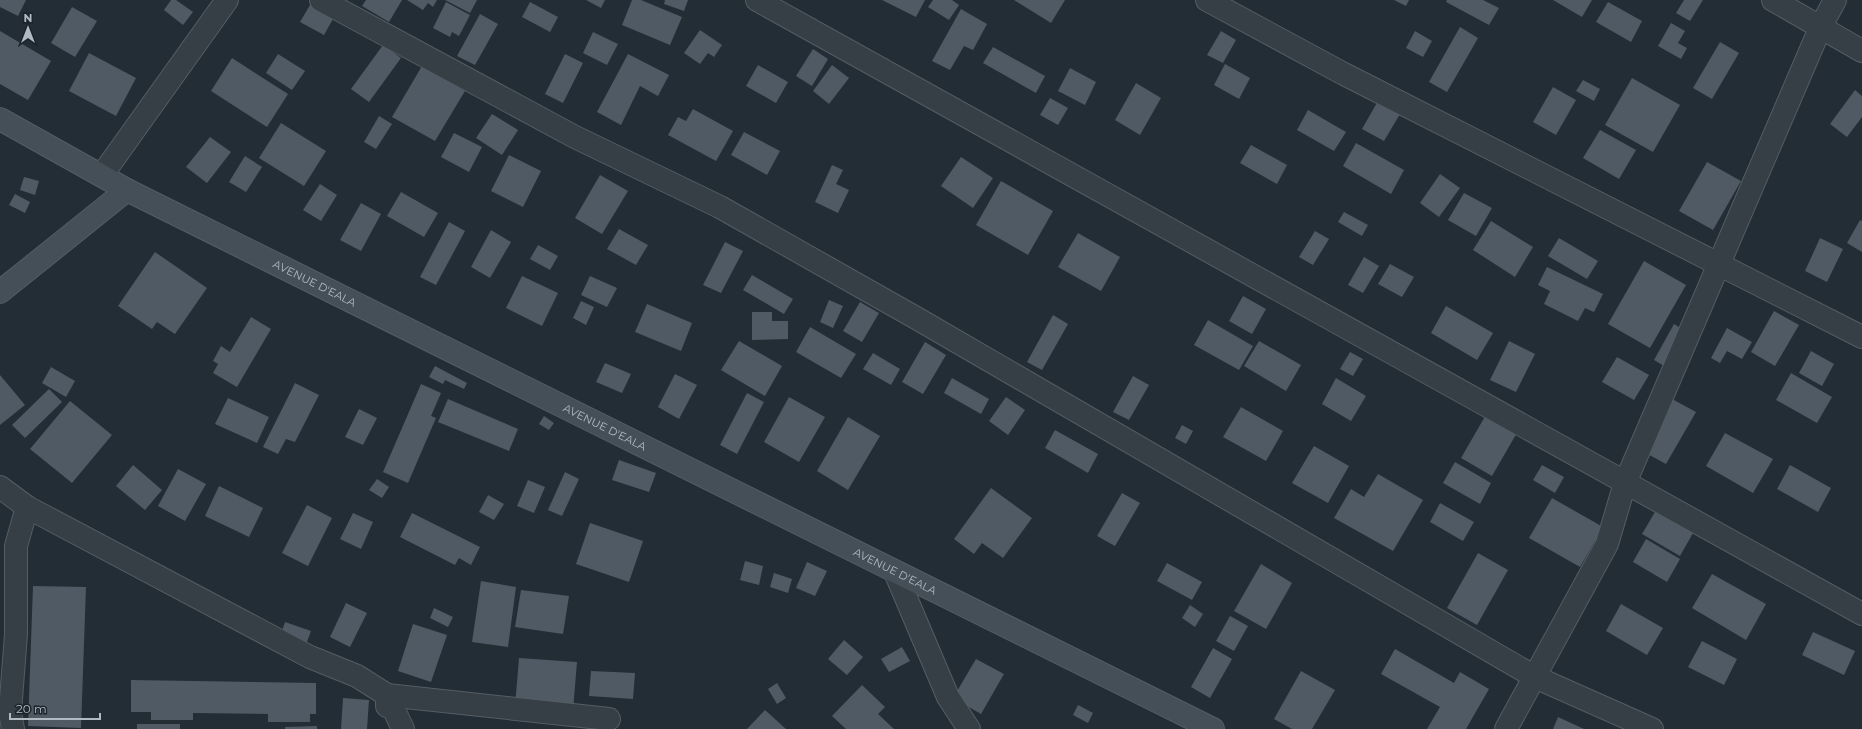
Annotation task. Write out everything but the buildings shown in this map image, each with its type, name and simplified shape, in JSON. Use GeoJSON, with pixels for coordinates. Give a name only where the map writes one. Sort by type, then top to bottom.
{"type":"FeatureCollection","features":[{"type":"Feature","properties":{"kind":"street"},"geometry":{"type":"LineString","coordinates":[[102,175],[227,0]]}},
{"type":"Feature","properties":{"kind":"street"},"geometry":{"type":"LineString","coordinates":[[321,0],[575,136],[720,207],[924,323],[1535,677],[1652,729]]}},
{"type":"Feature","properties":{"kind":"street"},"geometry":{"type":"LineString","coordinates":[[757,0],[1862,614]]}},
{"type":"Feature","properties":{"kind":"street"},"geometry":{"type":"LineString","coordinates":[[1206,0],[1344,74],[1862,336]]}},
{"type":"Feature","properties":{"kind":"street"},"geometry":{"type":"LineString","coordinates":[[1774,0],[1862,51]]}},
{"type":"Feature","properties":{"kind":"street"},"geometry":{"type":"LineString","coordinates":[[1506,729],[1607,544],[1625,483],[1821,26],[1835,0]]}},
{"type":"Feature","properties":{"kind":"street","name":"AVENUE D'EALA"},"geometry":{"type":"LineString","coordinates":[[0,119],[127,190],[1213,729]]}},
{"type":"Feature","properties":{"kind":"street"},"geometry":{"type":"LineString","coordinates":[[0,292],[127,190]]}},
{"type":"Feature","properties":{"kind":"street"},"geometry":{"type":"LineString","coordinates":[[0,487],[27,507],[310,657],[357,676],[387,695],[609,719]]}},
{"type":"Feature","properties":{"kind":"street"},"geometry":{"type":"LineString","coordinates":[[13,729],[10,712],[16,634],[16,546],[27,507]]}},
{"type":"Feature","properties":{"kind":"street"},"geometry":{"type":"LineString","coordinates":[[895,572],[948,697],[969,729]]}},
{"type":"Feature","properties":{"kind":"street"},"geometry":{"type":"LineString","coordinates":[[387,695],[387,729]]}},
{"type":"Feature","properties":{"kind":"street"},"geometry":{"type":"LineString","coordinates":[[387,695],[403,729]]}}]}
